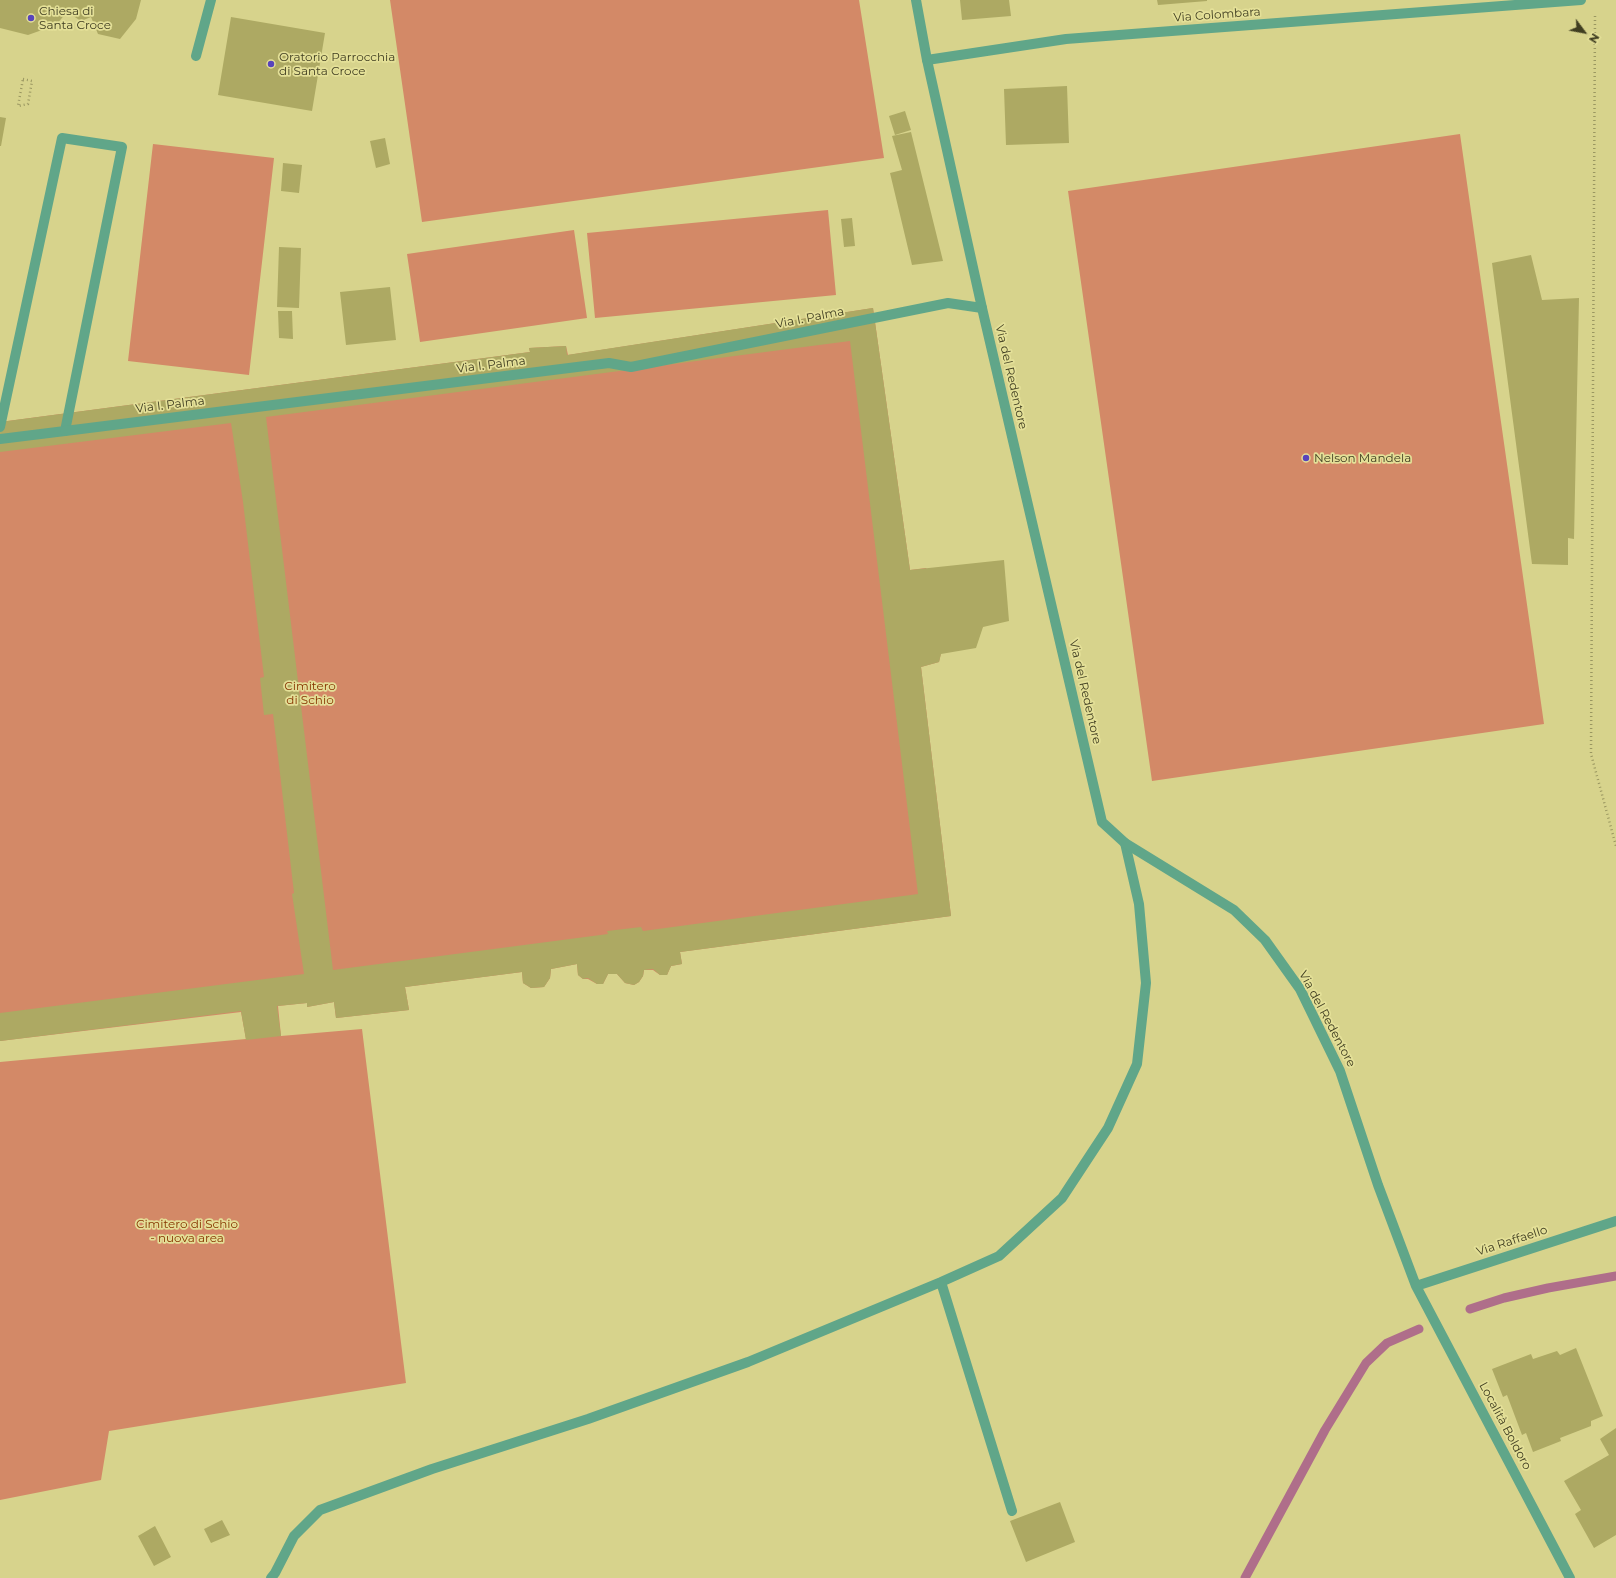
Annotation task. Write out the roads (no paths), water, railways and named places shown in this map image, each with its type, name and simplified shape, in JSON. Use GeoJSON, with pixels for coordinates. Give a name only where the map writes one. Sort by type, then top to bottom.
{"type":"FeatureCollection","features":[{"type":"Feature","properties":{"kind":"street"},"geometry":{"type":"LineString","coordinates":[[196,56],[211,0]]}},
{"type":"Feature","properties":{"kind":"street","name":"Via del Redentore"},"geometry":{"type":"LineString","coordinates":[[916,0],[927,60],[982,308],[1102,822],[1125,843],[1234,910],[1265,940],[1300,989],[1340,1070],[1378,1185],[1416,1286]]}},
{"type":"Feature","properties":{"kind":"street","name":"Via Colombara"},"geometry":{"type":"LineString","coordinates":[[927,60],[1066,39],[1581,0]]}},
{"type":"Feature","properties":{"kind":"street"},"geometry":{"type":"LineString","coordinates":[[0,427],[62,138],[122,147],[65,431]]}},
{"type":"Feature","properties":{"kind":"street","name":"Via I. Palma"},"geometry":{"type":"LineString","coordinates":[[0,439],[609,363],[631,367],[948,304],[982,308]]}},
{"type":"Feature","properties":{"kind":"street"},"geometry":{"type":"LineString","coordinates":[[271,1578],[276,1573],[294,1536],[320,1510],[354,1496],[432,1469],[588,1419],[748,1362],[941,1282],[999,1256],[1062,1198],[1108,1128],[1137,1064],[1146,983],[1139,904],[1125,843]]}},
{"type":"Feature","properties":{"kind":"street","name":"Via Raffaello"},"geometry":{"type":"LineString","coordinates":[[1416,1286],[1616,1222]]}},
{"type":"Feature","properties":{"kind":"street"},"geometry":{"type":"LineString","coordinates":[[941,1282],[1012,1511]]}},
{"type":"Feature","properties":{"kind":"street","name":"Località Boldoro"},"geometry":{"type":"LineString","coordinates":[[1416,1286],[1570,1578]]}},
{"type":"Feature","properties":{"kind":"waterway"},"geometry":{"type":"LineString","coordinates":[[1470,1309],[1504,1298],[1548,1288],[1616,1276]]}},
{"type":"Feature","properties":{"kind":"waterway"},"geometry":{"type":"LineString","coordinates":[[1245,1578],[1325,1430],[1366,1363],[1387,1343],[1419,1329]]}},
{"type":"Feature","properties":{"kind":"place","name":"Chiesa di Santa Croce"},"geometry":{"type":"Point","coordinates":[31,18]}},
{"type":"Feature","properties":{"kind":"place","name":"Oratorio Parrocchia di Santa Croce"},"geometry":{"type":"Point","coordinates":[271,64]}},
{"type":"Feature","properties":{"kind":"place","name":"Nelson Mandela"},"geometry":{"type":"Point","coordinates":[1306,458]}},
{"type":"Feature","properties":{"kind":"park label","name":"Cimitero di Schio"},"geometry":{"type":"Point","coordinates":[310,693]}},
{"type":"Feature","properties":{"kind":"park label","name":"Cimitero di Schio - nuova area"},"geometry":{"type":"Point","coordinates":[187,1231]}}]}
